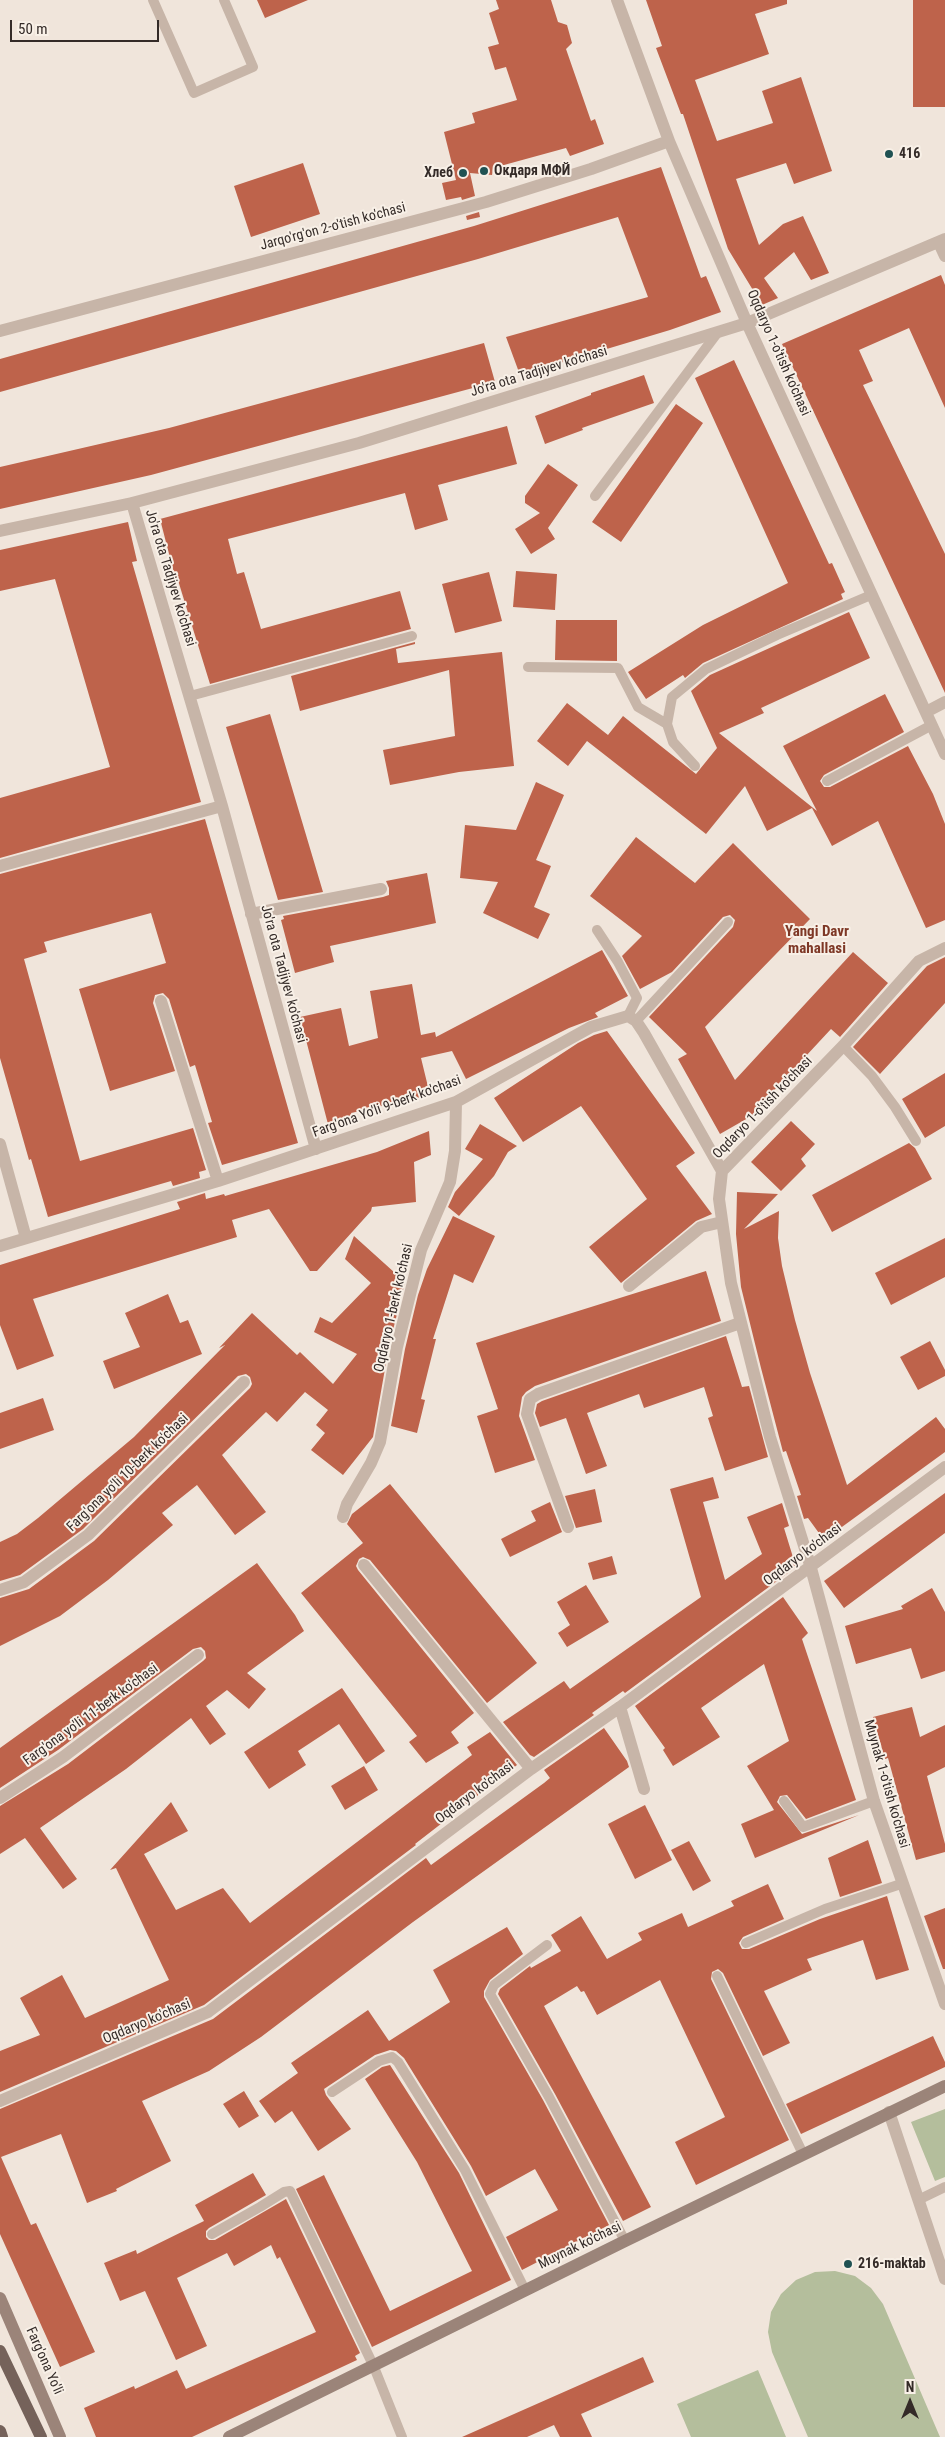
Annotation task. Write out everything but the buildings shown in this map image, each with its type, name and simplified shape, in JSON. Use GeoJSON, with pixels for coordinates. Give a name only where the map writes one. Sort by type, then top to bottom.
{"type":"FeatureCollection","features":[{"type":"Feature","properties":{"kind":"main road"},"geometry":{"type":"LineString","coordinates":[[0,2351],[41,2437]]}},
{"type":"Feature","properties":{"kind":"main road"},"geometry":{"type":"LineString","coordinates":[[0,2431],[2,2437]]}},
{"type":"Feature","properties":{"kind":"street","name":"Oqdaryo 1-o'tish ko'chasi"},"geometry":{"type":"LineString","coordinates":[[617,0],[669,141],[747,323],[945,754]]}},
{"type":"Feature","properties":{"kind":"street","name":"Jarqo'rg'on 2-o'tish ko'chasi"},"geometry":{"type":"LineString","coordinates":[[0,331],[486,202],[591,169],[669,141]]}},
{"type":"Feature","properties":{"kind":"street","name":"Jo'ra ota Tadjiyev ko'chasi"},"geometry":{"type":"LineString","coordinates":[[0,531],[132,503],[359,443],[747,323],[942,241]]}},
{"type":"Feature","properties":{"kind":"street"},"geometry":{"type":"LineString","coordinates":[[942,241],[945,256]]}},
{"type":"Feature","properties":{"kind":"street","name":"Jo'ra ota Tadjiyev ko'chasi"},"geometry":{"type":"LineString","coordinates":[[132,503],[222,806],[316,1149]]}},
{"type":"Feature","properties":{"kind":"street"},"geometry":{"type":"LineString","coordinates":[[926,712],[945,702]]}},
{"type":"Feature","properties":{"kind":"street"},"geometry":{"type":"LineString","coordinates":[[0,866],[222,806]]}},
{"type":"Feature","properties":{"kind":"street"},"geometry":{"type":"LineString","coordinates":[[251,914],[381,889]]}},
{"type":"Feature","properties":{"kind":"street","name":"Oqdaryo 1-o'tish ko'chasi"},"geometry":{"type":"LineString","coordinates":[[811,1568],[770,1438],[730,1283],[719,1200],[722,1171],[843,1046],[919,961],[945,948]]}},
{"type":"Feature","properties":{"kind":"street"},"geometry":{"type":"LineString","coordinates":[[161,1001],[218,1181]]}},
{"type":"Feature","properties":{"kind":"street"},"geometry":{"type":"LineString","coordinates":[[632,1018],[722,1171]]}},
{"type":"Feature","properties":{"kind":"street","name":"Farg'ona Yo'li 9-berk ko'chasi"},"geometry":{"type":"LineString","coordinates":[[0,1246],[218,1181],[456,1102],[591,1027],[632,1018]]}},
{"type":"Feature","properties":{"kind":"street","name":"Oqdaryo 1-berk ko'chasi"},"geometry":{"type":"LineString","coordinates":[[343,1517],[346,1504],[371,1462],[380,1442],[397,1347],[421,1250],[450,1182],[456,1151],[456,1102]]}},
{"type":"Feature","properties":{"kind":"street"},"geometry":{"type":"LineString","coordinates":[[0,1144],[26,1238]]}},
{"type":"Feature","properties":{"kind":"street"},"geometry":{"type":"LineString","coordinates":[[629,1286],[701,1227],[722,1222]]}},
{"type":"Feature","properties":{"kind":"street"},"geometry":{"type":"LineString","coordinates":[[568,1528],[527,1414],[530,1399],[538,1394],[740,1323]]}},
{"type":"Feature","properties":{"kind":"street","name":"Farg'ona yo'li 10-berk ko'chasi"},"geometry":{"type":"LineString","coordinates":[[0,1590],[24,1582],[88,1535],[244,1382]]}},
{"type":"Feature","properties":{"kind":"street","name":"Oqdaryo ko'chasi"},"geometry":{"type":"LineString","coordinates":[[0,2101],[208,2012],[531,1769],[620,1707],[811,1568],[945,1467]]}},
{"type":"Feature","properties":{"kind":"street"},"geometry":{"type":"LineString","coordinates":[[364,1565],[531,1769]]}},
{"type":"Feature","properties":{"kind":"street","name":"Muynak 1-o'tish ko'chasi"},"geometry":{"type":"LineString","coordinates":[[811,1568],[874,1801],[901,1884],[945,2004]]}},
{"type":"Feature","properties":{"kind":"street","name":"Farg'ona yo'li 11-berk ko'chasi"},"geometry":{"type":"LineString","coordinates":[[0,1798],[64,1756],[198,1655]]}},
{"type":"Feature","properties":{"kind":"street"},"geometry":{"type":"LineString","coordinates":[[620,1707],[644,1788]]}},
{"type":"Feature","properties":{"kind":"street","name":"Muynak ko'chasi"},"geometry":{"type":"LineString","coordinates":[[229,2437],[374,2367],[525,2290],[945,2086]]}},
{"type":"Feature","properties":{"kind":"street"},"geometry":{"type":"LineString","coordinates":[[889,2112],[945,2279]]}},
{"type":"Feature","properties":{"kind":"street","name":"Farg'ona Yo'li"},"geometry":{"type":"LineString","coordinates":[[0,2298],[60,2437]]}},
{"type":"Feature","properties":{"kind":"lane"},"geometry":{"type":"LineString","coordinates":[[153,0],[194,93],[253,67],[224,0]]}},
{"type":"Feature","properties":{"kind":"lane"},"geometry":{"type":"LineString","coordinates":[[595,496],[718,332]]}},
{"type":"Feature","properties":{"kind":"lane"},"geometry":{"type":"LineString","coordinates":[[695,766],[673,742],[667,724],[672,697],[706,669],[777,635],[871,595]]}},
{"type":"Feature","properties":{"kind":"lane"},"geometry":{"type":"LineString","coordinates":[[190,696],[412,636]]}},
{"type":"Feature","properties":{"kind":"lane"},"geometry":{"type":"LineString","coordinates":[[528,667],[618,668],[638,707],[667,724]]}},
{"type":"Feature","properties":{"kind":"lane"},"geometry":{"type":"LineString","coordinates":[[827,781],[932,725]]}},
{"type":"Feature","properties":{"kind":"lane"},"geometry":{"type":"LineString","coordinates":[[632,1018],[728,922]]}},
{"type":"Feature","properties":{"kind":"lane"},"geometry":{"type":"LineString","coordinates":[[597,930],[618,962],[637,998],[632,1018]]}},
{"type":"Feature","properties":{"kind":"lane"},"geometry":{"type":"LineString","coordinates":[[843,1046],[872,1076],[895,1106],[916,1141]]}},
{"type":"Feature","properties":{"kind":"lane"},"geometry":{"type":"LineString","coordinates":[[784,1801],[803,1827],[874,1801]]}},
{"type":"Feature","properties":{"kind":"lane"},"geometry":{"type":"LineString","coordinates":[[746,1944],[825,1908],[901,1884]]}},
{"type":"Feature","properties":{"kind":"lane"},"geometry":{"type":"LineString","coordinates":[[547,1945],[494,1985],[490,1994],[549,2097],[625,2241]]}},
{"type":"Feature","properties":{"kind":"lane"},"geometry":{"type":"LineString","coordinates":[[717,1976],[803,2154]]}},
{"type":"Feature","properties":{"kind":"lane"},"geometry":{"type":"LineString","coordinates":[[332,2092],[379,2061],[392,2056],[398,2062],[465,2170],[525,2290]]}},
{"type":"Feature","properties":{"kind":"lane"},"geometry":{"type":"LineString","coordinates":[[918,2200],[945,2187]]}},
{"type":"Feature","properties":{"kind":"lane"},"geometry":{"type":"LineString","coordinates":[[212,2234],[260,2208],[284,2192],[290,2191],[374,2367],[402,2437]]}},
{"type":"Feature","properties":{"kind":"green space"},"geometry":{"type":"Polygon","coordinates":[[[945,2109],[945,2177],[935,2181],[911,2122],[945,2109]]]}},
{"type":"Feature","properties":{"kind":"green space"},"geometry":{"type":"Polygon","coordinates":[[[835,2271],[855,2276],[871,2288],[883,2304],[940,2437],[808,2437],[772,2352],[768,2332],[771,2312],[781,2294],[796,2280],[815,2272],[835,2271]]]}},
{"type":"Feature","properties":{"kind":"green space"},"geometry":{"type":"Polygon","coordinates":[[[758,2370],[786,2437],[691,2437],[677,2404],[758,2370]]]}},
{"type":"Feature","properties":{"kind":"place","name":"416"},"geometry":{"type":"Point","coordinates":[889,154]}},
{"type":"Feature","properties":{"kind":"place","name":"Окдаря МФЙ"},"geometry":{"type":"Point","coordinates":[484,171]}},
{"type":"Feature","properties":{"kind":"place","name":"Хлеб"},"geometry":{"type":"Point","coordinates":[463,173]}},
{"type":"Feature","properties":{"kind":"place","name":"216-maktab"},"geometry":{"type":"Point","coordinates":[848,2264]}},
{"type":"Feature","properties":{"kind":"district","name":"Yangi Davr mahallasi"},"geometry":{"type":"Point","coordinates":[817,940]}}]}
